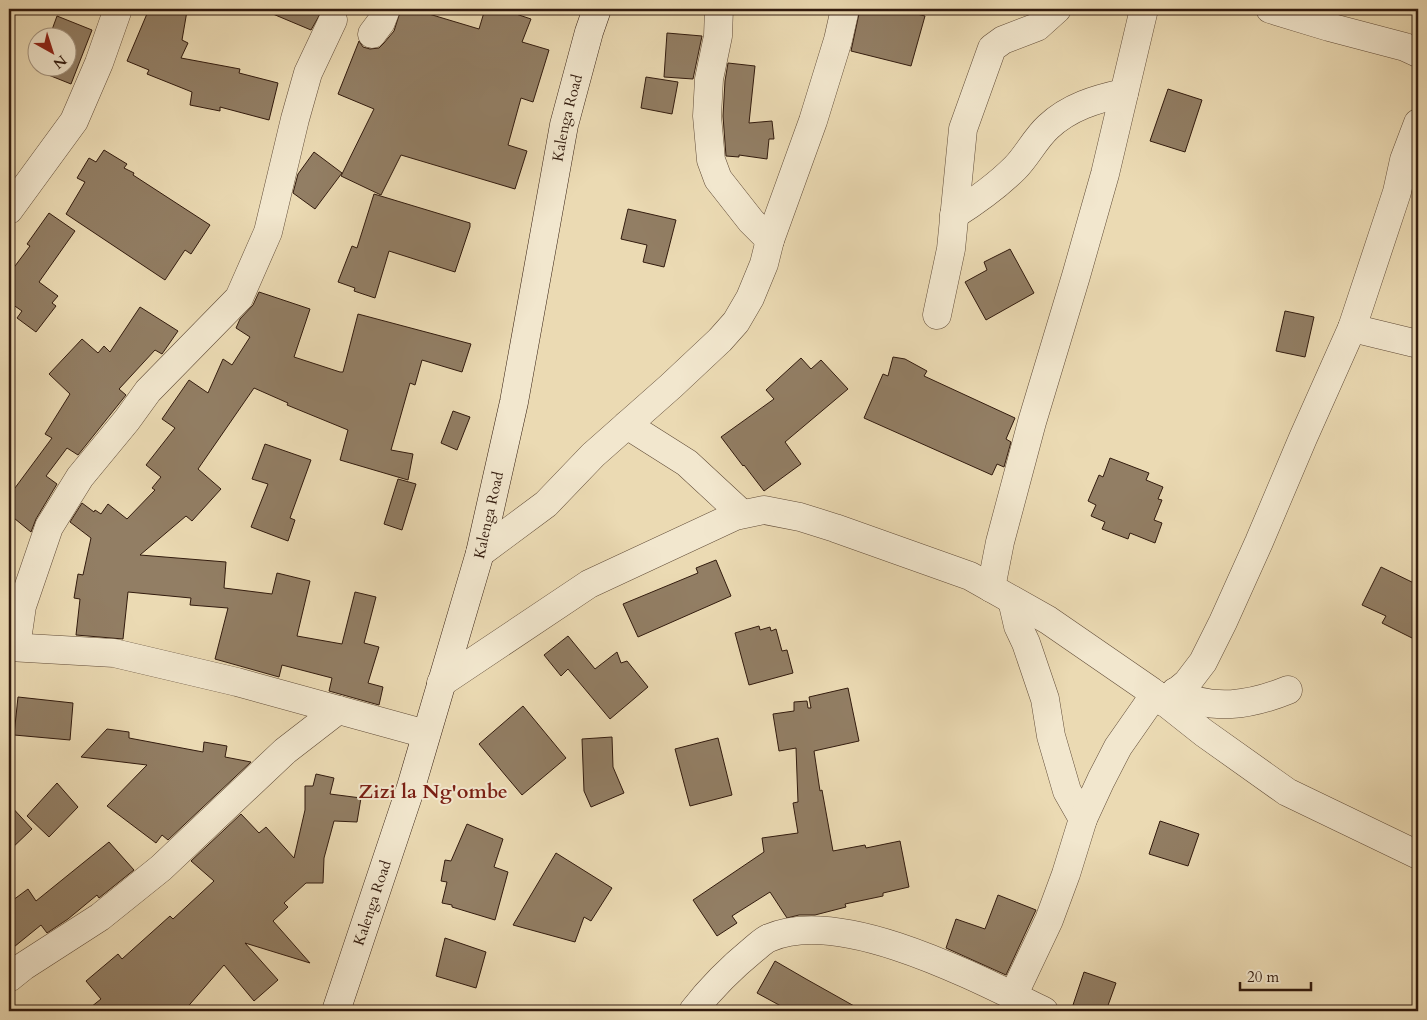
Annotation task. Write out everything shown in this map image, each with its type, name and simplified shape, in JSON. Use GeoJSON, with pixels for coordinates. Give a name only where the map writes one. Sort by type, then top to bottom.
{"type":"FeatureCollection","features":[{"type":"Feature","properties":{"kind":"street"},"geometry":{"type":"LineString","coordinates":[[9,210],[74,121],[99,63],[118,9]]}},
{"type":"Feature","properties":{"kind":"street"},"geometry":{"type":"LineString","coordinates":[[372,34],[381,22],[386,9]]}},
{"type":"Feature","properties":{"kind":"street","name":"Kalenga Road"},"geometry":{"type":"LineString","coordinates":[[336,1011],[411,787],[480,553],[514,402],[564,125],[597,9]]}},
{"type":"Feature","properties":{"kind":"street"},"geometry":{"type":"LineString","coordinates":[[719,9],[718,36],[709,79],[707,116],[711,160],[718,179],[751,221],[770,240]]}},
{"type":"Feature","properties":{"kind":"street"},"geometry":{"type":"LineString","coordinates":[[480,553],[546,504],[593,455],[671,386],[720,340],[736,322],[750,298],[764,264],[770,240],[813,121],[838,40],[845,9]]}},
{"type":"Feature","properties":{"kind":"street"},"geometry":{"type":"LineString","coordinates":[[936,315],[951,249],[963,129],[992,48],[1003,40],[1037,28],[1056,9]]}},
{"type":"Feature","properties":{"kind":"street"},"geometry":{"type":"LineString","coordinates":[[1083,818],[1067,791],[1051,736],[1045,700],[1026,643],[1013,612],[1002,594],[1000,542],[1050,358],[1105,174],[1144,9]]}},
{"type":"Feature","properties":{"kind":"street"},"geometry":{"type":"LineString","coordinates":[[1270,9],[1405,47],[1418,53]]}},
{"type":"Feature","properties":{"kind":"street"},"geometry":{"type":"LineString","coordinates":[[333,20],[308,73],[268,232],[239,298],[148,391],[127,420],[80,477],[49,528],[22,606],[12,647],[114,653],[237,682],[426,734]]}},
{"type":"Feature","properties":{"kind":"street"},"geometry":{"type":"LineString","coordinates":[[954,215],[978,200],[1016,168],[1048,127],[1065,114],[1082,104],[1124,93]]}},
{"type":"Feature","properties":{"kind":"street"},"geometry":{"type":"LineString","coordinates":[[1013,996],[1049,920],[1066,874],[1083,818],[1118,747],[1165,696],[1186,683],[1203,662],[1223,622],[1352,328],[1397,192],[1404,160],[1418,123]]}},
{"type":"Feature","properties":{"kind":"street"},"geometry":{"type":"LineString","coordinates":[[1352,328],[1418,344]]}},
{"type":"Feature","properties":{"kind":"street"},"geometry":{"type":"LineString","coordinates":[[627,425],[687,463],[742,514]]}},
{"type":"Feature","properties":{"kind":"street"},"geometry":{"type":"LineString","coordinates":[[441,682],[589,584],[736,516],[764,510],[800,517],[835,528],[970,576],[1048,620],[1165,696],[1240,760],[1287,792],[1416,849]]}},
{"type":"Feature","properties":{"kind":"street"},"geometry":{"type":"LineString","coordinates":[[1165,696],[1215,705],[1240,704],[1288,690]]}},
{"type":"Feature","properties":{"kind":"street"},"geometry":{"type":"LineString","coordinates":[[9,978],[24,966],[100,917],[153,874],[284,751],[338,710]]}},
{"type":"Feature","properties":{"kind":"street"},"geometry":{"type":"LineString","coordinates":[[693,1011],[740,961],[768,938],[798,930],[828,930],[875,940],[957,969],[1044,1011]]}},
{"type":"Feature","properties":{"kind":"building"},"geometry":{"type":"Polygon","coordinates":[[[149,9],[187,11],[182,40],[188,43],[181,58],[240,69],[239,73],[278,83],[269,120],[220,107],[220,111],[190,105],[192,92],[147,74],[149,70],[127,61],[149,9]]]}},
{"type":"Feature","properties":{"kind":"building"},"geometry":{"type":"Polygon","coordinates":[[[261,9],[323,9],[311,30],[261,9]]]}},
{"type":"Feature","properties":{"kind":"building"},"geometry":{"type":"Polygon","coordinates":[[[401,9],[431,9],[429,14],[479,29],[485,9],[501,9],[531,19],[522,42],[549,50],[533,102],[521,98],[508,145],[527,151],[515,189],[401,155],[381,195],[341,176],[374,109],[338,94],[359,41],[363,47],[370,49],[379,48],[394,31],[401,9]]]}},
{"type":"Feature","properties":{"kind":"building"},"geometry":{"type":"Polygon","coordinates":[[[860,9],[897,9],[925,16],[911,66],[851,51],[860,9]]]}},
{"type":"Feature","properties":{"kind":"building"},"geometry":{"type":"Polygon","coordinates":[[[57,16],[92,30],[78,66],[78,28],[53,28],[57,16]]]}},
{"type":"Feature","properties":{"kind":"building"},"geometry":{"type":"Polygon","coordinates":[[[667,33],[702,36],[693,79],[664,77],[667,33]]]}},
{"type":"Feature","properties":{"kind":"building"},"geometry":{"type":"Polygon","coordinates":[[[728,63],[755,66],[749,123],[772,121],[774,139],[769,139],[767,159],[739,155],[739,157],[726,156],[723,116],[728,63]]]}},
{"type":"Feature","properties":{"kind":"building"},"geometry":{"type":"Polygon","coordinates":[[[646,77],[678,82],[672,114],[641,108],[646,77]]]}},
{"type":"Feature","properties":{"kind":"building"},"geometry":{"type":"Polygon","coordinates":[[[56,78],[73,78],[71,84],[56,78]]]}},
{"type":"Feature","properties":{"kind":"building"},"geometry":{"type":"Polygon","coordinates":[[[1168,89],[1202,100],[1185,152],[1150,141],[1168,89]]]}},
{"type":"Feature","properties":{"kind":"building"},"geometry":{"type":"Polygon","coordinates":[[[104,150],[127,164],[124,168],[134,173],[133,175],[210,225],[191,254],[185,250],[165,280],[66,214],[85,182],[77,178],[89,158],[96,162],[104,150]]]}},
{"type":"Feature","properties":{"kind":"building"},"geometry":{"type":"Polygon","coordinates":[[[314,152],[342,173],[315,209],[293,193],[298,174],[314,152]]]}},
{"type":"Feature","properties":{"kind":"building"},"geometry":{"type":"Polygon","coordinates":[[[374,194],[470,223],[455,272],[389,251],[375,298],[354,291],[355,288],[338,282],[352,246],[357,248],[374,194]]]}},
{"type":"Feature","properties":{"kind":"building"},"geometry":{"type":"Polygon","coordinates":[[[628,209],[676,220],[664,267],[643,262],[647,245],[621,239],[628,209]]]}},
{"type":"Feature","properties":{"kind":"building"},"geometry":{"type":"Polygon","coordinates":[[[49,213],[75,231],[39,282],[58,296],[52,303],[56,306],[36,332],[17,318],[22,311],[9,302],[9,274],[30,246],[27,244],[49,213]]]}},
{"type":"Feature","properties":{"kind":"building"},"geometry":{"type":"Polygon","coordinates":[[[1010,249],[1034,293],[986,320],[965,282],[987,270],[984,262],[1010,249]]]}},
{"type":"Feature","properties":{"kind":"building"},"geometry":{"type":"Polygon","coordinates":[[[259,292],[310,309],[294,357],[340,372],[343,372],[358,314],[471,344],[462,372],[422,360],[415,385],[410,383],[391,450],[413,454],[408,480],[340,460],[348,430],[287,405],[288,403],[254,388],[198,469],[221,489],[192,521],[186,516],[140,555],[226,562],[224,588],[272,594],[277,573],[310,581],[297,636],[342,644],[355,592],[376,597],[364,643],[379,647],[368,683],[383,687],[379,705],[329,691],[332,678],[282,665],[279,677],[215,659],[228,608],[190,605],[191,598],[128,592],[123,639],[76,635],[80,599],[74,598],[78,574],[83,575],[91,538],[70,522],[82,503],[94,512],[95,510],[101,514],[108,504],[127,519],[155,490],[152,488],[161,477],[146,465],[175,428],[162,419],[189,380],[208,393],[223,359],[232,365],[250,337],[236,328],[240,319],[253,305],[259,292]]]}},
{"type":"Feature","properties":{"kind":"building"},"geometry":{"type":"Polygon","coordinates":[[[140,307],[178,331],[162,354],[155,350],[119,389],[126,395],[78,455],[67,448],[46,476],[57,484],[36,519],[31,532],[9,514],[9,496],[52,438],[45,434],[70,394],[49,374],[82,339],[98,353],[104,346],[110,352],[140,307]]]}},
{"type":"Feature","properties":{"kind":"building"},"geometry":{"type":"Polygon","coordinates":[[[1285,311],[1314,317],[1305,357],[1276,351],[1285,311]]]}},
{"type":"Feature","properties":{"kind":"building"},"geometry":{"type":"Polygon","coordinates":[[[893,357],[905,359],[927,371],[924,376],[1015,418],[1006,439],[1011,442],[1004,467],[997,464],[992,475],[864,418],[883,374],[888,376],[893,357]]]}},
{"type":"Feature","properties":{"kind":"building"},"geometry":{"type":"Polygon","coordinates":[[[801,358],[811,369],[821,360],[848,389],[785,442],[801,464],[764,491],[721,437],[774,399],[766,390],[801,358]]]}},
{"type":"Feature","properties":{"kind":"building"},"geometry":{"type":"Polygon","coordinates":[[[453,411],[470,417],[457,450],[441,443],[453,411]]]}},
{"type":"Feature","properties":{"kind":"building"},"geometry":{"type":"Polygon","coordinates":[[[265,444],[311,460],[290,518],[295,520],[288,541],[251,527],[268,484],[252,479],[265,444]]]}},
{"type":"Feature","properties":{"kind":"building"},"geometry":{"type":"Polygon","coordinates":[[[1110,458],[1149,473],[1146,480],[1163,487],[1158,499],[1162,500],[1154,520],[1162,523],[1155,543],[1130,533],[1128,539],[1102,529],[1105,522],[1091,516],[1096,505],[1088,501],[1099,475],[1103,477],[1110,458]]]}},
{"type":"Feature","properties":{"kind":"building"},"geometry":{"type":"Polygon","coordinates":[[[398,479],[416,484],[402,530],[384,524],[398,479]]]}},
{"type":"Feature","properties":{"kind":"building"},"geometry":{"type":"Polygon","coordinates":[[[716,560],[731,596],[638,637],[623,604],[698,573],[696,568],[716,560]]]}},
{"type":"Feature","properties":{"kind":"building"},"geometry":{"type":"Polygon","coordinates":[[[1381,567],[1418,585],[1418,626],[1412,638],[1382,623],[1386,616],[1362,605],[1381,567]]]}},
{"type":"Feature","properties":{"kind":"building"},"geometry":{"type":"Polygon","coordinates":[[[759,626],[760,630],[770,627],[771,631],[776,629],[782,651],[787,650],[793,673],[749,685],[735,633],[759,626]]]}},
{"type":"Feature","properties":{"kind":"building"},"geometry":{"type":"Polygon","coordinates":[[[568,636],[595,669],[617,652],[621,663],[627,661],[648,687],[610,719],[568,669],[561,676],[544,655],[568,636]]]}},
{"type":"Feature","properties":{"kind":"building"},"geometry":{"type":"Polygon","coordinates":[[[848,688],[859,741],[814,751],[820,791],[822,790],[833,851],[865,845],[866,848],[900,841],[909,887],[883,893],[883,896],[845,904],[846,907],[815,915],[799,915],[787,918],[770,892],[732,916],[737,923],[717,936],[693,900],[764,852],[762,838],[798,833],[793,803],[798,802],[796,748],[779,751],[773,714],[794,711],[794,702],[807,701],[808,708],[811,708],[809,697],[848,688]]]}},
{"type":"Feature","properties":{"kind":"building"},"geometry":{"type":"Polygon","coordinates":[[[18,697],[73,703],[70,740],[14,735],[18,697]]]}},
{"type":"Feature","properties":{"kind":"building"},"geometry":{"type":"Polygon","coordinates":[[[523,706],[566,758],[522,795],[479,744],[523,706]]]}},
{"type":"Feature","properties":{"kind":"building"},"geometry":{"type":"Polygon","coordinates":[[[107,729],[129,732],[129,738],[203,752],[204,742],[227,746],[225,757],[251,762],[168,840],[162,835],[156,843],[107,806],[147,765],[81,757],[107,729]]]}},
{"type":"Feature","properties":{"kind":"building"},"geometry":{"type":"Polygon","coordinates":[[[612,737],[613,767],[624,793],[591,807],[584,791],[582,739],[612,737]]]}},
{"type":"Feature","properties":{"kind":"building"},"geometry":{"type":"Polygon","coordinates":[[[718,738],[732,795],[690,806],[675,749],[718,738]]]}},
{"type":"Feature","properties":{"kind":"building"},"geometry":{"type":"Polygon","coordinates":[[[316,774],[334,778],[330,794],[361,798],[357,822],[334,821],[324,858],[323,883],[306,883],[284,903],[288,907],[273,921],[310,963],[245,943],[278,980],[254,1001],[224,965],[184,1011],[86,1011],[101,999],[86,981],[118,954],[122,959],[170,916],[173,919],[214,881],[191,861],[241,814],[259,833],[266,827],[294,858],[305,810],[305,786],[313,786],[316,774]]]}},
{"type":"Feature","properties":{"kind":"building"},"geometry":{"type":"Polygon","coordinates":[[[57,783],[78,807],[49,837],[27,816],[57,783]]]}},
{"type":"Feature","properties":{"kind":"building"},"geometry":{"type":"Polygon","coordinates":[[[9,804],[32,829],[9,851],[9,804]]]}},
{"type":"Feature","properties":{"kind":"building"},"geometry":{"type":"Polygon","coordinates":[[[1160,821],[1199,834],[1188,866],[1149,854],[1160,821]]]}},
{"type":"Feature","properties":{"kind":"building"},"geometry":{"type":"Polygon","coordinates":[[[467,824],[503,839],[494,867],[508,872],[495,920],[442,903],[447,882],[441,881],[445,860],[451,861],[467,824]]]}},
{"type":"Feature","properties":{"kind":"building"},"geometry":{"type":"Polygon","coordinates":[[[109,842],[134,870],[99,898],[97,895],[68,919],[47,933],[41,925],[9,951],[9,903],[28,889],[36,901],[109,842]]]}},
{"type":"Feature","properties":{"kind":"building"},"geometry":{"type":"Polygon","coordinates":[[[556,853],[612,888],[591,921],[584,917],[575,942],[513,925],[556,853]]]}},
{"type":"Feature","properties":{"kind":"building"},"geometry":{"type":"Polygon","coordinates":[[[998,895],[1036,910],[1006,975],[946,948],[956,919],[985,929],[998,895]]]}},
{"type":"Feature","properties":{"kind":"building"},"geometry":{"type":"Polygon","coordinates":[[[445,938],[486,952],[476,988],[436,976],[445,938]]]}},
{"type":"Feature","properties":{"kind":"building"},"geometry":{"type":"Polygon","coordinates":[[[775,961],[863,1011],[790,1011],[757,993],[775,961]]]}},
{"type":"Feature","properties":{"kind":"building"},"geometry":{"type":"Polygon","coordinates":[[[1084,972],[1116,983],[1106,1011],[1071,1011],[1084,972]]]}},
{"type":"Feature","properties":{"kind":"district","name":"Zizi la Ng'ombe"},"geometry":{"type":"Point","coordinates":[433,791]}}]}
